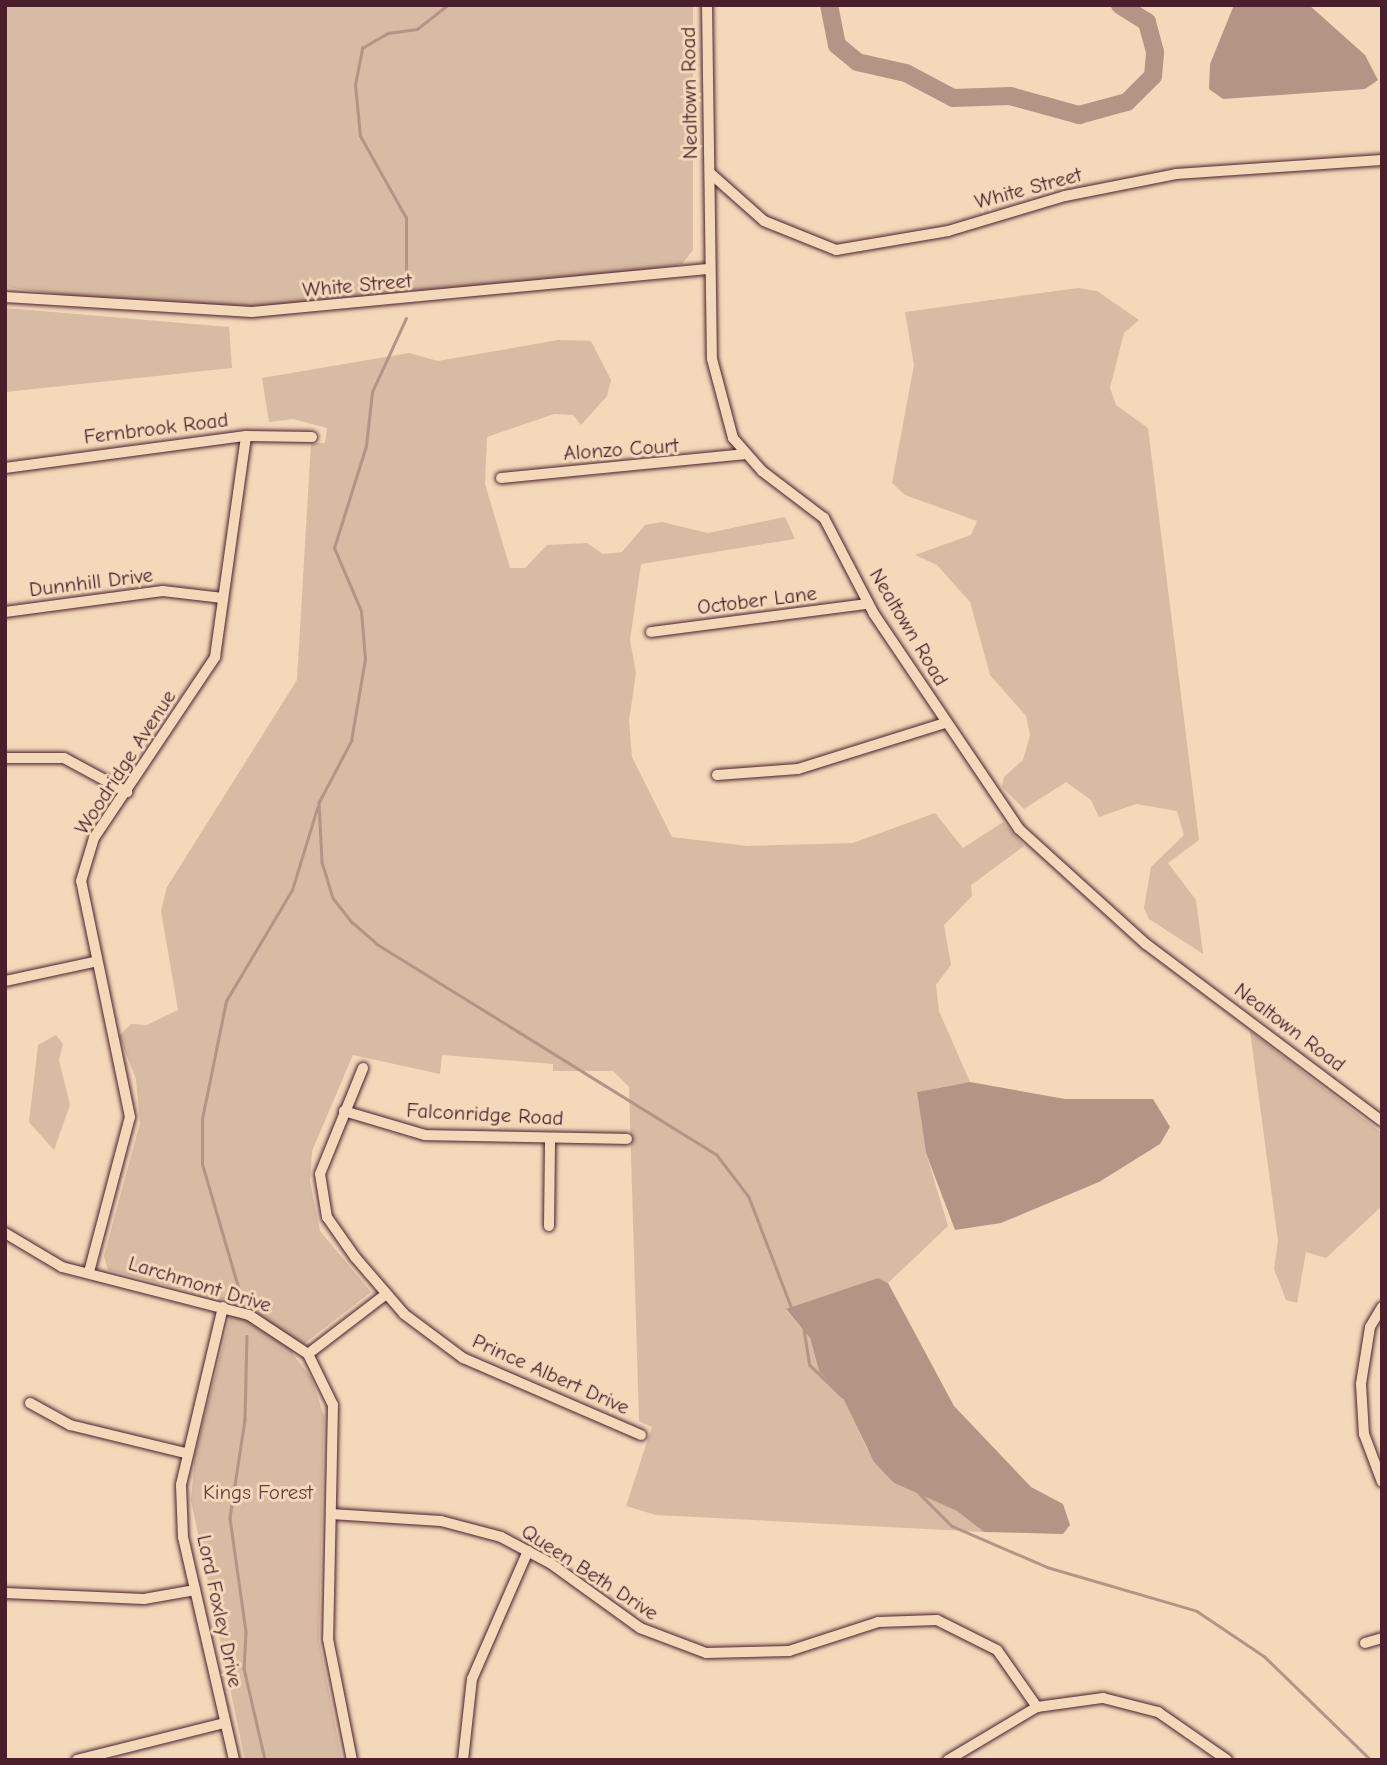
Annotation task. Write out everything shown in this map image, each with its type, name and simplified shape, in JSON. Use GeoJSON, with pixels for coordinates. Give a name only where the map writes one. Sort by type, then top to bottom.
{"type":"FeatureCollection","features":[{"type":"Feature","properties":{"kind":"street","name":"Nealtown Road"},"geometry":{"type":"LineString","coordinates":[[707,5],[710,269],[717,395],[744,454],[824,518],[868,604],[945,723],[1019,829],[1088,896],[1382,1121]]}},
{"type":"Feature","properties":{"kind":"street","name":"White Street"},"geometry":{"type":"LineString","coordinates":[[710,173],[764,221],[835,250],[948,231],[1065,196],[1176,174],[1382,160]]}},
{"type":"Feature","properties":{"kind":"street","name":"White Street"},"geometry":{"type":"LineString","coordinates":[[5,296],[252,312],[710,269]]}},
{"type":"Feature","properties":{"kind":"street","name":"Fernbrook Road"},"geometry":{"type":"LineString","coordinates":[[5,468],[246,436],[312,437]]}},
{"type":"Feature","properties":{"kind":"street","name":"Woodridge Avenue"},"geometry":{"type":"LineString","coordinates":[[89,1272],[130,1117],[128,1087],[94,962],[81,881],[94,838],[215,657],[246,436]]}},
{"type":"Feature","properties":{"kind":"street","name":"Alonzo Court"},"geometry":{"type":"LineString","coordinates":[[500,478],[744,454]]}},
{"type":"Feature","properties":{"kind":"street","name":"Dunnhill Drive"},"geometry":{"type":"LineString","coordinates":[[5,612],[163,591],[223,598]]}},
{"type":"Feature","properties":{"kind":"street","name":"October Lane"},"geometry":{"type":"LineString","coordinates":[[651,632],[868,604]]}},
{"type":"Feature","properties":{"kind":"street"},"geometry":{"type":"LineString","coordinates":[[717,775],[798,769],[945,723]]}},
{"type":"Feature","properties":{"kind":"street"},"geometry":{"type":"LineString","coordinates":[[5,758],[64,758],[127,792]]}},
{"type":"Feature","properties":{"kind":"street"},"geometry":{"type":"LineString","coordinates":[[5,981],[94,962]]}},
{"type":"Feature","properties":{"kind":"street","name":"Prince Albert Drive"},"geometry":{"type":"LineString","coordinates":[[363,1068],[325,1155],[322,1195],[327,1217],[385,1296],[463,1358],[641,1436]]}},
{"type":"Feature","properties":{"kind":"street","name":"Falconridge Road"},"geometry":{"type":"LineString","coordinates":[[344,1111],[425,1135],[627,1139]]}},
{"type":"Feature","properties":{"kind":"street"},"geometry":{"type":"LineString","coordinates":[[549,1226],[550,1138]]}},
{"type":"Feature","properties":{"kind":"street","name":"Larchmont Drive"},"geometry":{"type":"LineString","coordinates":[[5,1233],[36,1256],[223,1307],[273,1325],[308,1354],[333,1405],[328,1639],[352,1760]]}},
{"type":"Feature","properties":{"kind":"street"},"geometry":{"type":"LineString","coordinates":[[308,1354],[385,1296]]}},
{"type":"Feature","properties":{"kind":"street","name":"Lord Foxley Drive"},"geometry":{"type":"LineString","coordinates":[[223,1307],[185,1453],[183,1537],[234,1760]]}},
{"type":"Feature","properties":{"kind":"street"},"geometry":{"type":"LineString","coordinates":[[1382,1307],[1370,1327],[1361,1384],[1364,1434],[1382,1482]]}},
{"type":"Feature","properties":{"kind":"street"},"geometry":{"type":"LineString","coordinates":[[30,1403],[69,1425],[185,1453]]}},
{"type":"Feature","properties":{"kind":"street","name":"Queen Beth Drive"},"geometry":{"type":"LineString","coordinates":[[331,1514],[441,1521],[528,1551],[640,1628],[706,1653],[789,1651],[878,1622],[937,1620],[997,1650],[1038,1707]]}},
{"type":"Feature","properties":{"kind":"street"},"geometry":{"type":"LineString","coordinates":[[463,1760],[472,1679],[528,1551]]}},
{"type":"Feature","properties":{"kind":"street"},"geometry":{"type":"LineString","coordinates":[[5,1593],[133,1599],[195,1590]]}},
{"type":"Feature","properties":{"kind":"street"},"geometry":{"type":"LineString","coordinates":[[1365,1643],[1382,1638]]}},
{"type":"Feature","properties":{"kind":"street"},"geometry":{"type":"LineString","coordinates":[[948,1760],[1038,1707],[1103,1698],[1127,1701],[1185,1727],[1227,1760]]}},
{"type":"Feature","properties":{"kind":"street"},"geometry":{"type":"LineString","coordinates":[[77,1760],[225,1723]]}},
{"type":"Feature","properties":{"kind":"green space"},"geometry":{"type":"Polygon","coordinates":[[[5,5],[693,5],[693,250],[682,264],[650,269],[272,307],[132,304],[5,287],[5,5]]]}},
{"type":"Feature","properties":{"kind":"green space"},"geometry":{"type":"Polygon","coordinates":[[[1078,288],[1097,291],[1139,320],[1124,333],[1110,388],[1116,405],[1148,428],[1199,840],[1168,863],[1196,900],[1203,954],[1149,919],[1144,908],[1151,867],[1184,835],[1177,811],[1136,804],[1099,817],[1091,800],[1066,782],[1024,809],[1002,787],[1004,777],[1023,760],[1030,735],[1026,716],[990,675],[970,602],[937,565],[915,555],[971,535],[977,521],[905,495],[892,483],[914,365],[905,312],[1078,288]]]}},
{"type":"Feature","properties":{"kind":"green space"},"geometry":{"type":"Polygon","coordinates":[[[5,308],[229,327],[232,368],[5,392],[5,308]]]}},
{"type":"Feature","properties":{"kind":"green space","name":"Kings Forest"},"geometry":{"type":"Polygon","coordinates":[[[558,340],[591,341],[611,380],[607,396],[581,425],[573,415],[554,414],[487,437],[485,484],[510,568],[525,568],[547,545],[587,543],[603,554],[622,552],[645,525],[662,522],[708,533],[785,517],[795,539],[641,564],[630,640],[636,673],[629,721],[632,757],[672,837],[748,846],[853,843],[935,813],[963,848],[1003,822],[1024,846],[971,885],[972,896],[944,925],[951,965],[936,985],[939,1011],[970,1082],[917,1092],[926,1153],[948,1226],[888,1283],[878,1278],[786,1310],[810,1338],[819,1371],[842,1396],[867,1449],[894,1483],[957,1511],[984,1532],[656,1515],[626,1506],[652,1427],[639,1421],[629,1087],[613,1071],[553,1071],[553,1064],[442,1055],[440,1074],[353,1055],[312,1151],[310,1181],[320,1231],[371,1292],[292,1353],[312,1379],[324,1416],[319,1641],[342,1760],[245,1760],[191,1500],[195,1454],[234,1302],[108,1270],[104,1256],[140,1123],[136,1079],[119,1036],[131,1024],[147,1025],[178,1010],[161,911],[167,887],[297,680],[311,443],[325,443],[327,428],[293,419],[269,422],[262,378],[409,353],[438,361],[558,340]]]}},
{"type":"Feature","properties":{"kind":"green space"},"geometry":{"type":"Polygon","coordinates":[[[1250,1031],[1382,1133],[1382,1206],[1326,1258],[1306,1252],[1297,1303],[1286,1300],[1274,1269],[1278,1241],[1250,1031]]]}},
{"type":"Feature","properties":{"kind":"green space"},"geometry":{"type":"Polygon","coordinates":[[[56,1035],[63,1044],[59,1060],[70,1105],[54,1150],[29,1122],[38,1045],[56,1035]]]}},
{"type":"Feature","properties":{"kind":"shaded area"},"geometry":{"type":"Polygon","coordinates":[[[1234,5],[1309,5],[1365,55],[1378,80],[1365,89],[1223,99],[1209,89],[1210,64],[1234,5]]]}},
{"type":"Feature","properties":{"kind":"shaded area"},"geometry":{"type":"Polygon","coordinates":[[[970,1082],[1065,1099],[1153,1099],[1170,1127],[1160,1144],[1099,1182],[1001,1223],[955,1230],[926,1153],[917,1092],[970,1082]]]}},
{"type":"Feature","properties":{"kind":"shaded area"},"geometry":{"type":"Polygon","coordinates":[[[878,1278],[888,1283],[954,1406],[1031,1487],[1063,1504],[1070,1525],[1063,1534],[984,1532],[957,1511],[894,1483],[874,1462],[842,1396],[819,1371],[810,1338],[786,1309],[878,1278]]]}},
{"type":"Feature","properties":{"kind":"waterway"},"geometry":{"type":"LineString","coordinates":[[406,286],[406,218],[360,136],[355,85],[362,48],[388,33],[417,29],[448,5]]}},
{"type":"Feature","properties":{"kind":"waterway"},"geometry":{"type":"LineString","coordinates":[[829,5],[837,45],[857,62],[906,73],[953,98],[1010,96],[1079,115],[1127,102],[1153,76],[1155,52],[1147,22],[1120,5]]}},
{"type":"Feature","properties":{"kind":"waterway"},"geometry":{"type":"LineString","coordinates":[[319,802],[351,741],[365,659],[361,611],[334,548],[366,446],[372,392],[406,318]]}},
{"type":"Feature","properties":{"kind":"waterway"},"geometry":{"type":"LineString","coordinates":[[319,802],[322,862],[333,898],[352,922],[377,944],[717,1155],[749,1197],[792,1309]]}},
{"type":"Feature","properties":{"kind":"waterway"},"geometry":{"type":"LineString","coordinates":[[240,1294],[202,1164],[202,1119],[226,1001],[292,890],[317,808]]}},
{"type":"Feature","properties":{"kind":"waterway"},"geometry":{"type":"LineString","coordinates":[[804,1329],[810,1365],[842,1396]]}},
{"type":"Feature","properties":{"kind":"waterway"},"geometry":{"type":"LineString","coordinates":[[247,1336],[245,1420],[230,1518],[246,1632],[244,1668],[265,1760]]}},
{"type":"Feature","properties":{"kind":"waterway"},"geometry":{"type":"LineString","coordinates":[[919,1493],[952,1526],[1047,1567],[1197,1611],[1264,1656],[1371,1760]]}}]}
